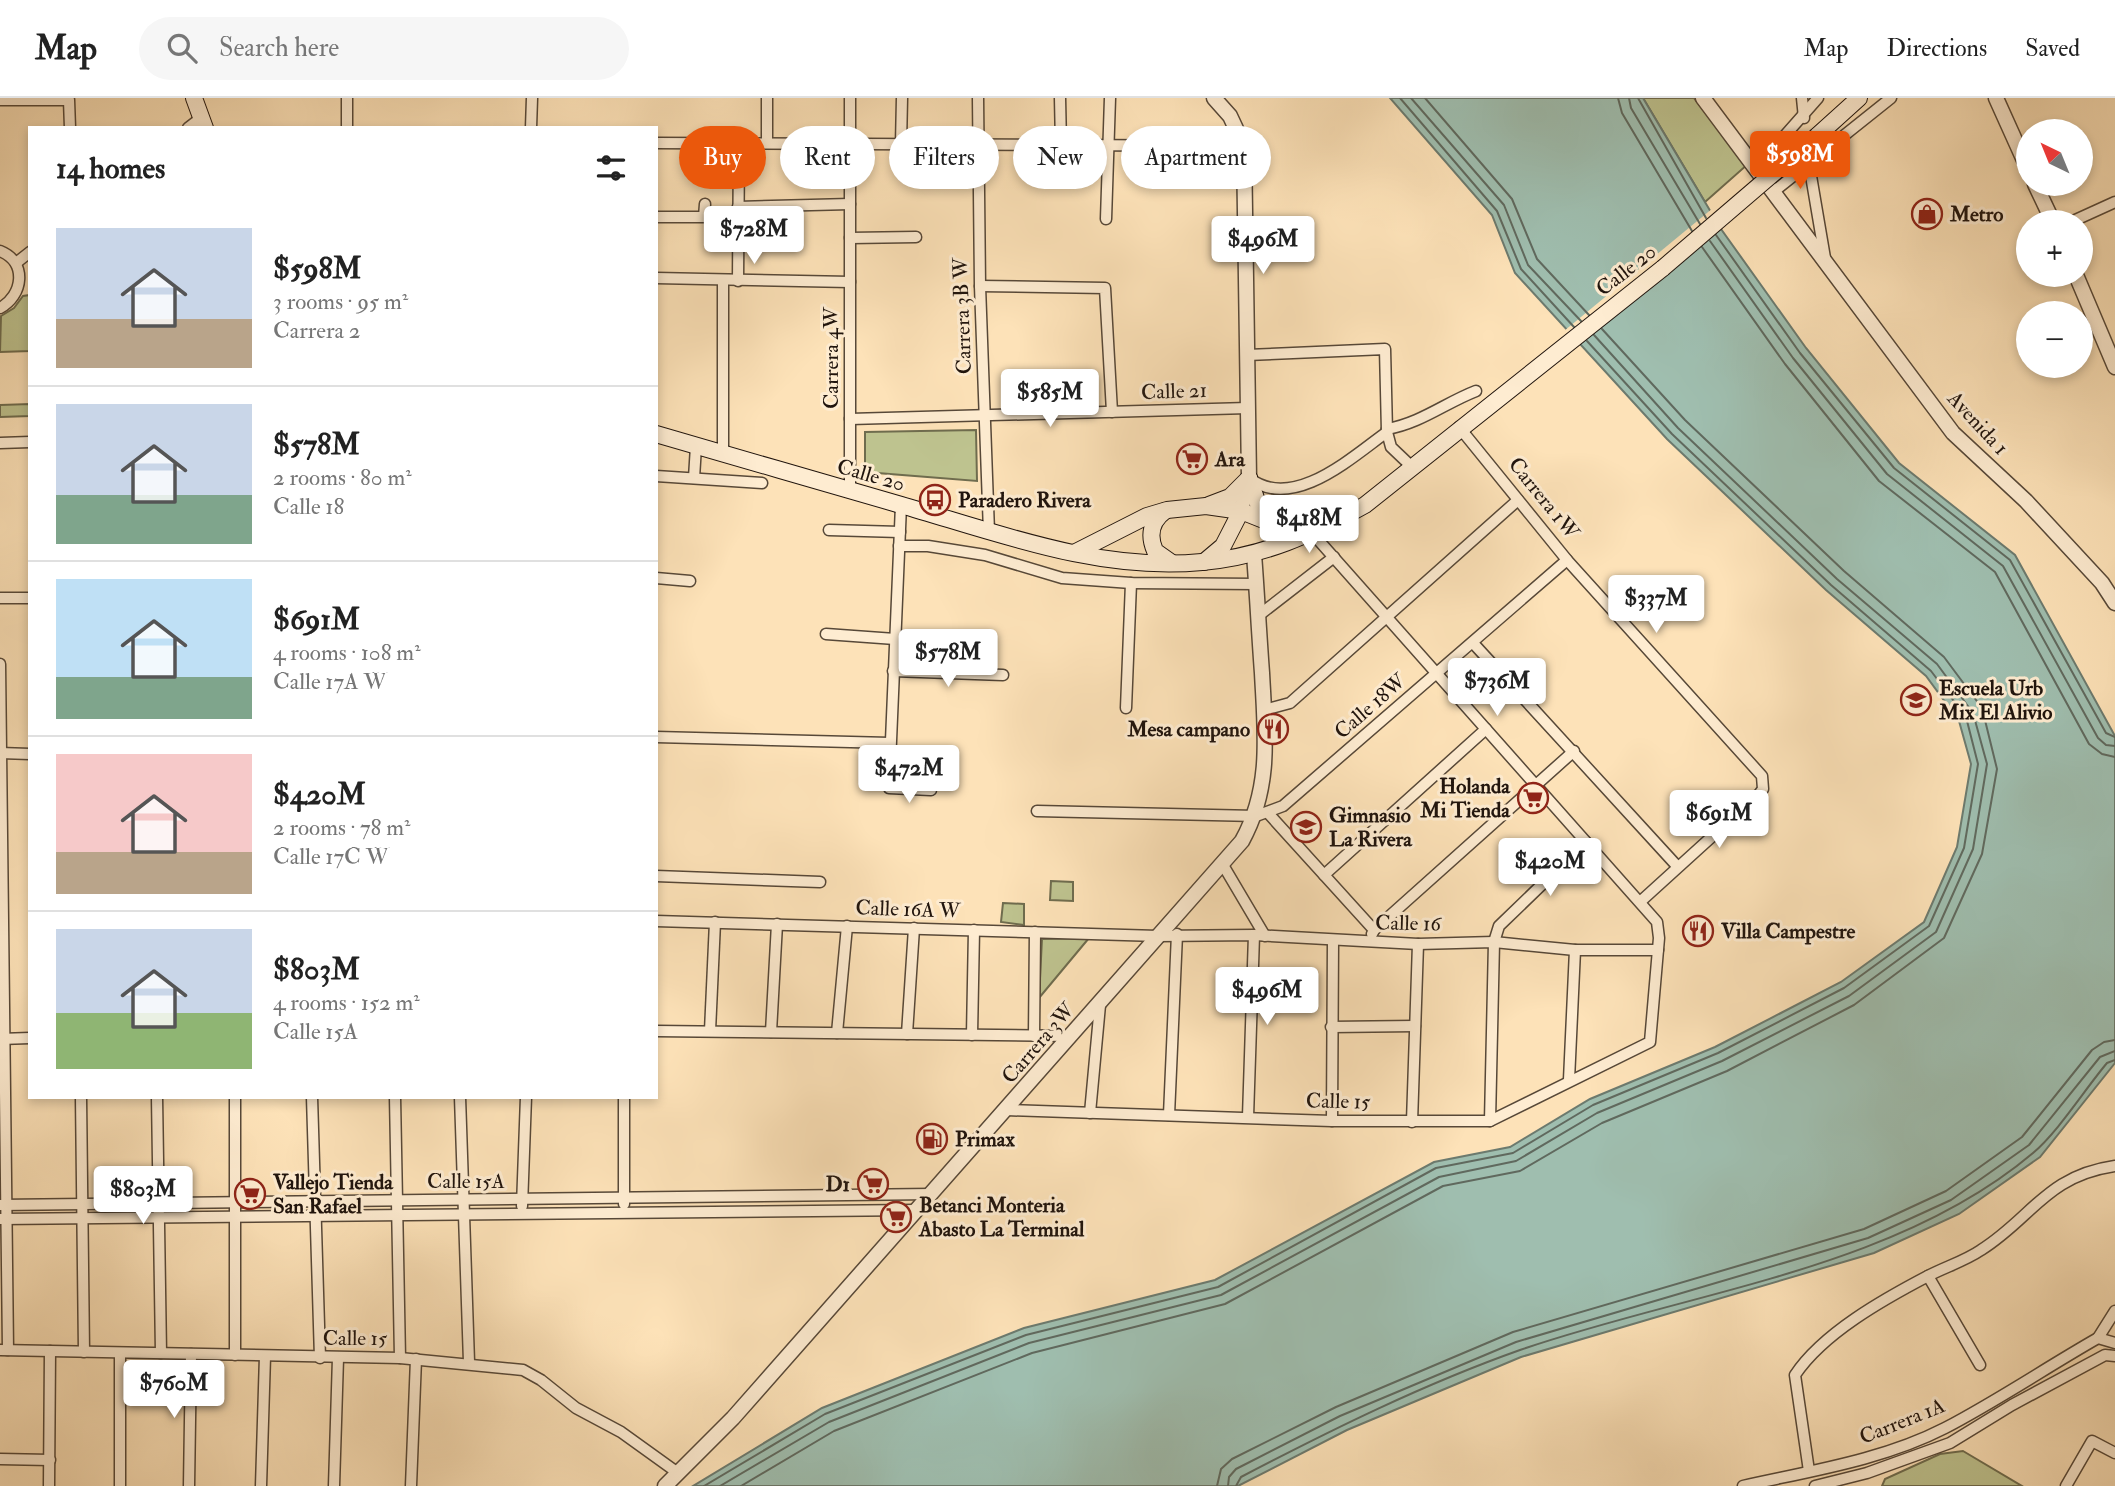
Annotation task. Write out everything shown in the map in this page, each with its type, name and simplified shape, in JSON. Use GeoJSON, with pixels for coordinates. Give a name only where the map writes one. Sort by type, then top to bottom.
{"type":"FeatureCollection","features":[{"type":"Feature","properties":{"kind":"main road"},"geometry":{"type":"LineString","coordinates":[[194,98],[198,125]]}},
{"type":"Feature","properties":{"kind":"main road","name":"Calle 20"},"geometry":{"type":"LineString","coordinates":[[658,435],[989,532],[1076,552],[1141,564],[1202,562],[1254,554],[1313,534],[1365,505],[1459,427],[1663,268],[1859,98]]}},
{"type":"Feature","properties":{"kind":"main road","name":"Calle 20"},"geometry":{"type":"LineString","coordinates":[[1276,525],[1344,506],[1412,467]]}},
{"type":"Feature","properties":{"kind":"main road"},"geometry":{"type":"LineString","coordinates":[[1206,506],[1230,496],[1250,478],[1258,504],[1276,525]]}},
{"type":"Feature","properties":{"kind":"main road"},"geometry":{"type":"LineString","coordinates":[[1076,552],[1147,516],[1167,510],[1206,506],[1241,512],[1276,525]]}},
{"type":"Feature","properties":{"kind":"main road"},"geometry":{"type":"LineString","coordinates":[[1167,510],[1155,520],[1150,536],[1160,557],[1175,564]]}},
{"type":"Feature","properties":{"kind":"main road"},"geometry":{"type":"LineString","coordinates":[[1202,562],[1223,546],[1241,512]]}},
{"type":"Feature","properties":{"kind":"street"},"geometry":{"type":"LineString","coordinates":[[347,98],[347,126]]}},
{"type":"Feature","properties":{"kind":"street"},"geometry":{"type":"LineString","coordinates":[[531,98],[531,126]]}},
{"type":"Feature","properties":{"kind":"street"},"geometry":{"type":"LineString","coordinates":[[767,98],[767,144],[780,144]]}},
{"type":"Feature","properties":{"kind":"street","name":"Carrera 4W"},"geometry":{"type":"LineString","coordinates":[[850,98],[850,126]]}},
{"type":"Feature","properties":{"kind":"street"},"geometry":{"type":"LineString","coordinates":[[901,126],[902,98]]}},
{"type":"Feature","properties":{"kind":"street","name":"Carrera 3B W"},"geometry":{"type":"LineString","coordinates":[[977,126],[978,98]]}},
{"type":"Feature","properties":{"kind":"street"},"geometry":{"type":"LineString","coordinates":[[1060,98],[1060,126]]}},
{"type":"Feature","properties":{"kind":"street"},"geometry":{"type":"LineString","coordinates":[[1106,219],[1110,98]]}},
{"type":"Feature","properties":{"kind":"street"},"geometry":{"type":"LineString","coordinates":[[1214,98],[1230,116],[1235,126]]}},
{"type":"Feature","properties":{"kind":"street","name":"Avenida 1"},"geometry":{"type":"LineString","coordinates":[[1703,98],[1953,433],[2026,501],[2102,583],[2115,603]]}},
{"type":"Feature","properties":{"kind":"street"},"geometry":{"type":"LineString","coordinates":[[1801,98],[1804,118]]}},
{"type":"Feature","properties":{"kind":"street"},"geometry":{"type":"LineString","coordinates":[[1750,161],[1781,140],[1804,118],[1818,98]]}},
{"type":"Feature","properties":{"kind":"street"},"geometry":{"type":"LineString","coordinates":[[1772,192],[1891,98]]}},
{"type":"Feature","properties":{"kind":"street"},"geometry":{"type":"LineString","coordinates":[[1996,98],[2016,142]]}},
{"type":"Feature","properties":{"kind":"street"},"geometry":{"type":"LineString","coordinates":[[0,100],[69,100],[70,126]]}},
{"type":"Feature","properties":{"kind":"street"},"geometry":{"type":"LineString","coordinates":[[1781,140],[1775,154],[1777,162],[1782,168],[1796,173]]}},
{"type":"Feature","properties":{"kind":"street"},"geometry":{"type":"LineString","coordinates":[[658,143],[679,143]]}},
{"type":"Feature","properties":{"kind":"street"},"geometry":{"type":"LineString","coordinates":[[1108,145],[1121,145]]}},
{"type":"Feature","properties":{"kind":"street"},"geometry":{"type":"LineString","coordinates":[[1809,164],[1825,258]]}},
{"type":"Feature","properties":{"kind":"street"},"geometry":{"type":"LineString","coordinates":[[738,189],[738,281]]}},
{"type":"Feature","properties":{"kind":"street","name":"Carrera 4W"},"geometry":{"type":"LineString","coordinates":[[850,189],[850,491]]}},
{"type":"Feature","properties":{"kind":"street","name":"Carrera 3B W"},"geometry":{"type":"LineString","coordinates":[[977,189],[989,532]]}},
{"type":"Feature","properties":{"kind":"street"},"geometry":{"type":"LineString","coordinates":[[1241,512],[1250,478],[1245,189]]}},
{"type":"Feature","properties":{"kind":"street"},"geometry":{"type":"LineString","coordinates":[[2093,212],[2115,202]]}},
{"type":"Feature","properties":{"kind":"street"},"geometry":{"type":"LineString","coordinates":[[658,217],[704,217],[705,204]]}},
{"type":"Feature","properties":{"kind":"street"},"geometry":{"type":"LineString","coordinates":[[738,207],[850,204]]}},
{"type":"Feature","properties":{"kind":"street"},"geometry":{"type":"LineString","coordinates":[[850,238],[916,237]]}},
{"type":"Feature","properties":{"kind":"street"},"geometry":{"type":"LineString","coordinates":[[0,251],[16,263],[23,283],[15,297],[0,308]]}},
{"type":"Feature","properties":{"kind":"street"},"geometry":{"type":"LineString","coordinates":[[16,263],[28,254]]}},
{"type":"Feature","properties":{"kind":"street"},"geometry":{"type":"LineString","coordinates":[[658,278],[850,282]]}},
{"type":"Feature","properties":{"kind":"street"},"geometry":{"type":"LineString","coordinates":[[723,281],[723,454]]}},
{"type":"Feature","properties":{"kind":"street"},"geometry":{"type":"LineString","coordinates":[[980,286],[1105,288],[1112,412]]}},
{"type":"Feature","properties":{"kind":"street"},"geometry":{"type":"LineString","coordinates":[[2081,287],[2114,360]]}},
{"type":"Feature","properties":{"kind":"street"},"geometry":{"type":"LineString","coordinates":[[1247,355],[1385,349],[1387,431],[1391,447],[1412,467]]}},
{"type":"Feature","properties":{"kind":"street"},"geometry":{"type":"LineString","coordinates":[[1250,478],[1261,487],[1279,489],[1317,480],[1387,431],[1427,417],[1446,402],[1476,391]]}},
{"type":"Feature","properties":{"kind":"street","name":"Calle 21"},"geometry":{"type":"LineString","coordinates":[[850,419],[1248,408]]}},
{"type":"Feature","properties":{"kind":"street","name":"Carrera 1W"},"geometry":{"type":"LineString","coordinates":[[1459,427],[1567,560],[1757,771],[1763,783],[1760,793],[1677,866]]}},
{"type":"Feature","properties":{"kind":"street"},"geometry":{"type":"LineString","coordinates":[[0,443],[28,442]]}},
{"type":"Feature","properties":{"kind":"street"},"geometry":{"type":"LineString","coordinates":[[694,478],[696,446]]}},
{"type":"Feature","properties":{"kind":"street"},"geometry":{"type":"LineString","coordinates":[[658,475],[762,483]]}},
{"type":"Feature","properties":{"kind":"street"},"geometry":{"type":"LineString","coordinates":[[1264,709],[1290,703],[1518,500]]}},
{"type":"Feature","properties":{"kind":"street"},"geometry":{"type":"LineString","coordinates":[[901,505],[888,788],[931,790]]}},
{"type":"Feature","properties":{"kind":"street"},"geometry":{"type":"LineString","coordinates":[[829,530],[900,532]]}},
{"type":"Feature","properties":{"kind":"street"},"geometry":{"type":"LineString","coordinates":[[1313,534],[1641,901],[1657,922],[1658,950]]}},
{"type":"Feature","properties":{"kind":"street"},"geometry":{"type":"LineString","coordinates":[[899,546],[928,546],[985,555],[1062,578],[1131,583],[1256,584]]}},
{"type":"Feature","properties":{"kind":"street","name":"Carrera 3W"},"geometry":{"type":"LineString","coordinates":[[665,1486],[733,1418],[1223,865],[1262,815],[1266,748],[1254,554]]}},
{"type":"Feature","properties":{"kind":"street"},"geometry":{"type":"LineString","coordinates":[[1258,616],[1334,557]]}},
{"type":"Feature","properties":{"kind":"street","name":"Calle 18W"},"geometry":{"type":"LineString","coordinates":[[1262,815],[1283,806],[1567,560]]}},
{"type":"Feature","properties":{"kind":"street"},"geometry":{"type":"LineString","coordinates":[[658,578],[690,581]]}},
{"type":"Feature","properties":{"kind":"street"},"geometry":{"type":"LineString","coordinates":[[1126,708],[1131,583]]}},
{"type":"Feature","properties":{"kind":"street"},"geometry":{"type":"LineString","coordinates":[[0,598],[28,598]]}},
{"type":"Feature","properties":{"kind":"street"},"geometry":{"type":"LineString","coordinates":[[826,634],[895,639]]}},
{"type":"Feature","properties":{"kind":"street"},"geometry":{"type":"LineString","coordinates":[[1474,643],[1677,866],[1641,901]]}},
{"type":"Feature","properties":{"kind":"street"},"geometry":{"type":"LineString","coordinates":[[0,664],[4,1350]]}},
{"type":"Feature","properties":{"kind":"street"},"geometry":{"type":"LineString","coordinates":[[893,671],[1003,675]]}},
{"type":"Feature","properties":{"kind":"street"},"geometry":{"type":"LineString","coordinates":[[1324,875],[1486,729]]}},
{"type":"Feature","properties":{"kind":"street"},"geometry":{"type":"LineString","coordinates":[[658,737],[890,743]]}},
{"type":"Feature","properties":{"kind":"street"},"geometry":{"type":"LineString","coordinates":[[1367,942],[1374,930],[1574,751]]}},
{"type":"Feature","properties":{"kind":"street"},"geometry":{"type":"LineString","coordinates":[[1,753],[28,754]]}},
{"type":"Feature","properties":{"kind":"street"},"geometry":{"type":"LineString","coordinates":[[1037,811],[1262,815],[1324,875],[1374,930]]}},
{"type":"Feature","properties":{"kind":"street"},"geometry":{"type":"LineString","coordinates":[[1490,1121],[1494,942],[1499,926],[1586,842]]}},
{"type":"Feature","properties":{"kind":"street"},"geometry":{"type":"LineString","coordinates":[[1223,865],[1260,936],[1248,1117]]}},
{"type":"Feature","properties":{"kind":"street"},"geometry":{"type":"LineString","coordinates":[[658,876],[820,883]]}},
{"type":"Feature","properties":{"kind":"street","name":"Calle 16A W"},"geometry":{"type":"LineString","coordinates":[[658,921],[1158,936]]}},
{"type":"Feature","properties":{"kind":"street"},"geometry":{"type":"LineString","coordinates":[[710,1031],[715,922]]}},
{"type":"Feature","properties":{"kind":"street"},"geometry":{"type":"LineString","coordinates":[[771,1032],[777,924]]}},
{"type":"Feature","properties":{"kind":"street"},"geometry":{"type":"LineString","coordinates":[[837,1033],[847,926]]}},
{"type":"Feature","properties":{"kind":"street"},"geometry":{"type":"LineString","coordinates":[[907,1034],[914,929]]}},
{"type":"Feature","properties":{"kind":"street"},"geometry":{"type":"LineString","coordinates":[[972,1035],[974,930]]}},
{"type":"Feature","properties":{"kind":"street"},"geometry":{"type":"LineString","coordinates":[[1034,1036],[1035,932]]}},
{"type":"Feature","properties":{"kind":"street"},"geometry":{"type":"LineString","coordinates":[[1169,1115],[1177,934]]}},
{"type":"Feature","properties":{"kind":"street","name":"Calle 16"},"geometry":{"type":"LineString","coordinates":[[1158,936],[1260,936],[1418,944],[1494,942],[1575,950],[1658,950]]}},
{"type":"Feature","properties":{"kind":"street"},"geometry":{"type":"LineString","coordinates":[[1332,1121],[1333,941]]}},
{"type":"Feature","properties":{"kind":"street"},"geometry":{"type":"LineString","coordinates":[[1412,1122],[1418,944]]}},
{"type":"Feature","properties":{"kind":"street"},"geometry":{"type":"LineString","coordinates":[[1569,1080],[1575,950]]}},
{"type":"Feature","properties":{"kind":"street","name":"Calle 15"},"geometry":{"type":"LineString","coordinates":[[1007,1110],[1332,1121],[1490,1121],[1650,1042],[1658,950]]}},
{"type":"Feature","properties":{"kind":"street"},"geometry":{"type":"LineString","coordinates":[[1090,1113],[1100,1004]]}},
{"type":"Feature","properties":{"kind":"street"},"geometry":{"type":"LineString","coordinates":[[1331,1027],[1415,1026]]}},
{"type":"Feature","properties":{"kind":"street"},"geometry":{"type":"LineString","coordinates":[[658,1031],[1070,1036]]}},
{"type":"Feature","properties":{"kind":"street"},"geometry":{"type":"LineString","coordinates":[[2,1039],[28,1038]]}},
{"type":"Feature","properties":{"kind":"street"},"geometry":{"type":"LineString","coordinates":[[81,1099],[84,1352]]}},
{"type":"Feature","properties":{"kind":"street"},"geometry":{"type":"LineString","coordinates":[[157,1099],[161,1353]]}},
{"type":"Feature","properties":{"kind":"street"},"geometry":{"type":"LineString","coordinates":[[235,1099],[235,1355]]}},
{"type":"Feature","properties":{"kind":"street"},"geometry":{"type":"LineString","coordinates":[[312,1099],[313,1201],[320,1358]]}},
{"type":"Feature","properties":{"kind":"street"},"geometry":{"type":"LineString","coordinates":[[395,1099],[400,1358]]}},
{"type":"Feature","properties":{"kind":"street"},"geometry":{"type":"LineString","coordinates":[[460,1099],[469,1363]]}},
{"type":"Feature","properties":{"kind":"street"},"geometry":{"type":"LineString","coordinates":[[522,1215],[526,1099]]}},
{"type":"Feature","properties":{"kind":"street"},"geometry":{"type":"LineString","coordinates":[[624,1099],[624,1214]]}},
{"type":"Feature","properties":{"kind":"street"},"geometry":{"type":"LineString","coordinates":[[1809,1471],[1795,1375],[1807,1357],[1880,1302],[1979,1252],[2060,1184],[2100,1168],[2115,1166]]}},
{"type":"Feature","properties":{"kind":"street","name":"Calle 15A"},"geometry":{"type":"LineString","coordinates":[[3,1205],[932,1194]]}},
{"type":"Feature","properties":{"kind":"street","name":"Calle 15A"},"geometry":{"type":"LineString","coordinates":[[3,1219],[917,1210]]}},
{"type":"Feature","properties":{"kind":"street"},"geometry":{"type":"LineString","coordinates":[[1928,1276],[1980,1365]]}},
{"type":"Feature","properties":{"kind":"street","name":"Carrera 1A"},"geometry":{"type":"LineString","coordinates":[[1743,1486],[1854,1460],[1944,1428],[2098,1338],[2115,1311]]}},
{"type":"Feature","properties":{"kind":"street"},"geometry":{"type":"LineString","coordinates":[[2098,1338],[2115,1343]]}},
{"type":"Feature","properties":{"kind":"street","name":"Calle 15"},"geometry":{"type":"LineString","coordinates":[[4,1350],[400,1358],[523,1370],[541,1380],[576,1408],[621,1432],[678,1473]]}},
{"type":"Feature","properties":{"kind":"street"},"geometry":{"type":"LineString","coordinates":[[49,1486],[50,1351]]}},
{"type":"Feature","properties":{"kind":"street"},"geometry":{"type":"LineString","coordinates":[[120,1353],[120,1486]]}},
{"type":"Feature","properties":{"kind":"street"},"geometry":{"type":"LineString","coordinates":[[189,1486],[191,1354]]}},
{"type":"Feature","properties":{"kind":"street"},"geometry":{"type":"LineString","coordinates":[[261,1486],[265,1356]]}},
{"type":"Feature","properties":{"kind":"street","name":"Carrera 1A"},"geometry":{"type":"LineString","coordinates":[[1815,1486],[1859,1481],[1950,1443],[2012,1405],[2105,1356],[2115,1356]]}},
{"type":"Feature","properties":{"kind":"street"},"geometry":{"type":"LineString","coordinates":[[334,1486],[338,1358]]}},
{"type":"Feature","properties":{"kind":"street"},"geometry":{"type":"LineString","coordinates":[[411,1486],[416,1359]]}},
{"type":"Feature","properties":{"kind":"street"},"geometry":{"type":"LineString","coordinates":[[2066,1486],[2092,1441],[2115,1453]]}},
{"type":"Feature","properties":{"kind":"street"},"geometry":{"type":"LineString","coordinates":[[0,1459],[50,1460]]}},
{"type":"Feature","properties":{"kind":"green space"},"geometry":{"type":"Polygon","coordinates":[[[1643,98],[1694,98],[1748,164],[1705,202],[1643,98]]]}},
{"type":"Feature","properties":{"kind":"green space"},"geometry":{"type":"Polygon","coordinates":[[[28,295],[28,351],[0,352],[1,316],[14,308],[23,296],[28,295]]]}},
{"type":"Feature","properties":{"kind":"green space"},"geometry":{"type":"Polygon","coordinates":[[[28,404],[28,416],[0,417],[0,405],[28,404]]]}},
{"type":"Feature","properties":{"kind":"green space"},"geometry":{"type":"Polygon","coordinates":[[[976,430],[977,481],[865,472],[865,432],[976,430]]]}},
{"type":"Feature","properties":{"kind":"green space"},"geometry":{"type":"Polygon","coordinates":[[[1051,881],[1073,882],[1073,901],[1050,900],[1051,881]]]}},
{"type":"Feature","properties":{"kind":"green space"},"geometry":{"type":"Polygon","coordinates":[[[1003,903],[1024,904],[1024,925],[1001,922],[1003,903]]]}},
{"type":"Feature","properties":{"kind":"green space"},"geometry":{"type":"Polygon","coordinates":[[[1089,938],[1039,998],[1042,939],[1089,938]]]}},
{"type":"Feature","properties":{"kind":"green space"},"geometry":{"type":"Polygon","coordinates":[[[1963,1451],[2022,1486],[1882,1486],[1885,1479],[1940,1454],[1963,1451]]]}},
{"type":"Feature","properties":{"kind":"water"},"geometry":{"type":"Polygon","coordinates":[[[1390,98],[1643,98],[1721,229],[1806,348],[1899,463],[2015,555],[2115,736],[2115,1063],[2040,1157],[1959,1214],[1874,1253],[1521,1357],[1347,1430],[1238,1486],[693,1486],[822,1408],[1024,1328],[1215,1280],[1434,1162],[1510,1147],[1590,1099],[1715,1047],[1841,982],[1924,922],[1957,847],[1971,764],[1959,721],[1926,676],[1826,590],[1667,439],[1515,273],[1492,215],[1390,98]]]}},
{"type":"Feature","properties":{"kind":"pier"},"geometry":{"type":"Polygon","coordinates":[[[1713,208],[1723,226],[1576,345],[1564,331],[1713,208]]]}},
{"type":"Feature","properties":{"kind":"place","name":"Metro"},"geometry":{"type":"Point","coordinates":[1927,214]}},
{"type":"Feature","properties":{"kind":"place","name":"Ara"},"geometry":{"type":"Point","coordinates":[1192,459]}},
{"type":"Feature","properties":{"kind":"place","name":"Paradero Rivera"},"geometry":{"type":"Point","coordinates":[935,500]}},
{"type":"Feature","properties":{"kind":"place","name":"Escuela Urb Mix El Alivio"},"geometry":{"type":"Point","coordinates":[1916,700]}},
{"type":"Feature","properties":{"kind":"place","name":"Mesa campano"},"geometry":{"type":"Point","coordinates":[1273,729]}},
{"type":"Feature","properties":{"kind":"place","name":"Holanda Mi Tienda"},"geometry":{"type":"Point","coordinates":[1533,798]}},
{"type":"Feature","properties":{"kind":"place","name":"Gimnasio La Rivera"},"geometry":{"type":"Point","coordinates":[1306,827]}},
{"type":"Feature","properties":{"kind":"place","name":"Villa Campestre"},"geometry":{"type":"Point","coordinates":[1698,931]}},
{"type":"Feature","properties":{"kind":"place","name":"Primax"},"geometry":{"type":"Point","coordinates":[932,1139]}},
{"type":"Feature","properties":{"kind":"place","name":"D1"},"geometry":{"type":"Point","coordinates":[873,1184]}},
{"type":"Feature","properties":{"kind":"place","name":"Vallejo Tienda San Rafael"},"geometry":{"type":"Point","coordinates":[250,1194]}},
{"type":"Feature","properties":{"kind":"place","name":"Betanci Monteria Abasto La Terminal"},"geometry":{"type":"Point","coordinates":[896,1217]}}]}
